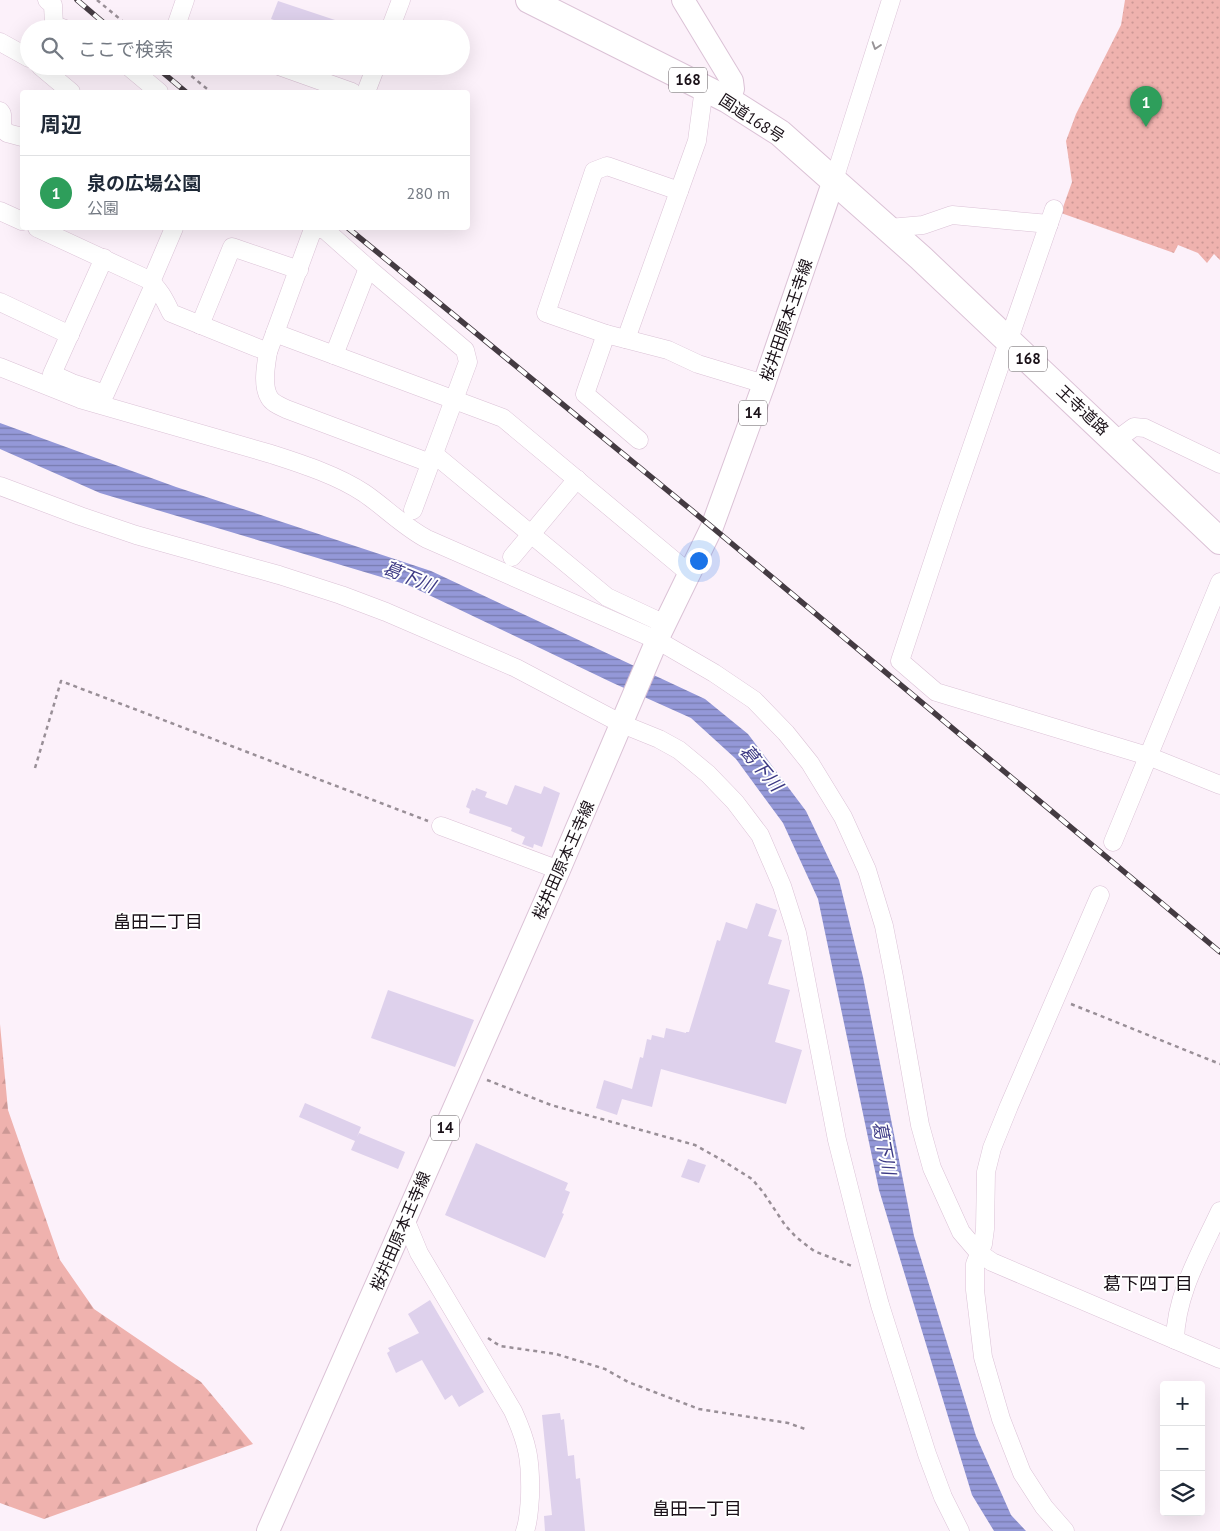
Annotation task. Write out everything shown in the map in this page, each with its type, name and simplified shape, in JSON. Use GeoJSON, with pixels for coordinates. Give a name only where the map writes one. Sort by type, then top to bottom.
{"type":"FeatureCollection","features":[{"type":"Feature","properties":{"kind":"highway","name":"国道168号"},"geometry":{"type":"LineString","coordinates":[[529,0],[728,100],[780,133],[834,180]]}},
{"type":"Feature","properties":{"kind":"highway","name":"王寺道路"},"geometry":{"type":"LineString","coordinates":[[834,180],[889,228],[1220,541]]}},
{"type":"Feature","properties":{"kind":"main road"},"geometry":{"type":"LineString","coordinates":[[683,0],[732,80],[732,89],[728,100]]}},
{"type":"Feature","properties":{"kind":"main road","name":"桜井田原本王寺線"},"geometry":{"type":"LineString","coordinates":[[268,1531],[330,1394],[661,632],[712,527],[764,384],[834,180]]}},
{"type":"Feature","properties":{"kind":"street"},"geometry":{"type":"LineString","coordinates":[[47,0],[53,5],[54,20]]}},
{"type":"Feature","properties":{"kind":"street"},"geometry":{"type":"LineString","coordinates":[[178,20],[185,0]]}},
{"type":"Feature","properties":{"kind":"street"},"geometry":{"type":"LineString","coordinates":[[393,20],[401,0]]}},
{"type":"Feature","properties":{"kind":"street"},"geometry":{"type":"LineString","coordinates":[[834,180],[890,0]]}},
{"type":"Feature","properties":{"kind":"street"},"geometry":{"type":"LineString","coordinates":[[0,42],[20,54]]}},
{"type":"Feature","properties":{"kind":"street"},"geometry":{"type":"LineString","coordinates":[[51,75],[69,90]]}},
{"type":"Feature","properties":{"kind":"street"},"geometry":{"type":"LineString","coordinates":[[139,75],[157,90]]}},
{"type":"Feature","properties":{"kind":"street"},"geometry":{"type":"LineString","coordinates":[[304,75],[346,90]]}},
{"type":"Feature","properties":{"kind":"street"},"geometry":{"type":"LineString","coordinates":[[367,90],[373,75]]}},
{"type":"Feature","properties":{"kind":"street"},"geometry":{"type":"LineString","coordinates":[[626,339],[697,141],[704,88]]}},
{"type":"Feature","properties":{"kind":"street"},"geometry":{"type":"LineString","coordinates":[[0,112],[2,114],[2,127],[7,132],[20,136]]}},
{"type":"Feature","properties":{"kind":"street"},"geometry":{"type":"LineString","coordinates":[[679,191],[607,166],[594,171],[546,313],[606,334],[668,350],[698,364],[764,384]]}},
{"type":"Feature","properties":{"kind":"street"},"geometry":{"type":"LineString","coordinates":[[0,211],[20,220]]}},
{"type":"Feature","properties":{"kind":"street"},"geometry":{"type":"LineString","coordinates":[[889,228],[923,225],[952,215],[1051,216],[900,662],[936,692],[1148,756],[1220,785]]}},
{"type":"Feature","properties":{"kind":"street"},"geometry":{"type":"LineString","coordinates":[[41,230],[104,258],[152,283],[165,299],[171,314],[268,352]]}},
{"type":"Feature","properties":{"kind":"street"},"geometry":{"type":"LineString","coordinates":[[104,258],[52,374],[105,394],[173,230]]}},
{"type":"Feature","properties":{"kind":"street"},"geometry":{"type":"LineString","coordinates":[[313,230],[268,352],[266,390],[269,399],[276,404],[432,458],[531,534],[607,597],[661,632],[714,673],[754,700],[786,733],[810,763],[843,818],[867,870],[884,926],[920,1125],[932,1168],[961,1232],[979,1253],[1009,1270],[1220,1359]]}},
{"type":"Feature","properties":{"kind":"street"},"geometry":{"type":"LineString","coordinates":[[325,230],[465,350],[468,362],[413,510]]}},
{"type":"Feature","properties":{"kind":"street"},"geometry":{"type":"LineString","coordinates":[[200,324],[232,247],[299,270]]}},
{"type":"Feature","properties":{"kind":"street"},"geometry":{"type":"LineString","coordinates":[[334,355],[368,268]]}},
{"type":"Feature","properties":{"kind":"street"},"geometry":{"type":"LineString","coordinates":[[0,302],[70,335]]}},
{"type":"Feature","properties":{"kind":"street"},"geometry":{"type":"LineString","coordinates":[[275,332],[503,418],[689,573]]}},
{"type":"Feature","properties":{"kind":"street"},"geometry":{"type":"LineString","coordinates":[[606,334],[585,394],[638,440]]}},
{"type":"Feature","properties":{"kind":"street"},"geometry":{"type":"LineString","coordinates":[[0,367],[80,399],[300,463],[362,492],[415,533],[427,539],[661,632]]}},
{"type":"Feature","properties":{"kind":"street"},"geometry":{"type":"LineString","coordinates":[[1115,441],[1134,427],[1145,428],[1220,464]]}},
{"type":"Feature","properties":{"kind":"street"},"geometry":{"type":"LineString","coordinates":[[512,557],[577,479]]}},
{"type":"Feature","properties":{"kind":"street"},"geometry":{"type":"LineString","coordinates":[[0,486],[136,535],[279,575],[341,594],[377,608],[516,668],[622,724],[659,739],[679,750],[708,774],[735,802],[760,835],[782,886],[797,933],[837,1140],[871,1272],[928,1454],[943,1497],[960,1531]]}},
{"type":"Feature","properties":{"kind":"street"},"geometry":{"type":"LineString","coordinates":[[1112,842],[1220,582]]}},
{"type":"Feature","properties":{"kind":"street"},"geometry":{"type":"LineString","coordinates":[[441,826],[559,870]]}},
{"type":"Feature","properties":{"kind":"street"},"geometry":{"type":"LineString","coordinates":[[1065,1531],[1044,1507],[1022,1473],[1002,1419],[983,1357],[975,1290],[975,1264],[983,1244],[986,1172],[992,1148],[1008,1106],[1100,895]]}},
{"type":"Feature","properties":{"kind":"street"},"geometry":{"type":"LineString","coordinates":[[1175,1340],[1176,1322],[1183,1291],[1220,1211]]}},
{"type":"Feature","properties":{"kind":"street"},"geometry":{"type":"LineString","coordinates":[[405,1219],[419,1253],[513,1411],[524,1436],[529,1455],[531,1476],[528,1520],[525,1531]]}},
{"type":"Feature","properties":{"kind":"path"},"geometry":{"type":"LineString","coordinates":[[97,0],[121,20]]}},
{"type":"Feature","properties":{"kind":"path"},"geometry":{"type":"LineString","coordinates":[[190,75],[209,90]]}},
{"type":"Feature","properties":{"kind":"path"},"geometry":{"type":"LineString","coordinates":[[35,768],[61,681],[441,826]]}},
{"type":"Feature","properties":{"kind":"path"},"geometry":{"type":"LineString","coordinates":[[1060,987],[1067,1003],[1220,1064]]}},
{"type":"Feature","properties":{"kind":"path"},"geometry":{"type":"LineString","coordinates":[[469,1074],[551,1105],[695,1145],[752,1179],[796,1238],[814,1251],[832,1260],[871,1272]]}},
{"type":"Feature","properties":{"kind":"path"},"geometry":{"type":"LineString","coordinates":[[486,1336],[500,1346],[556,1354],[605,1369],[628,1382],[699,1409],[788,1423],[808,1430]]}},
{"type":"Feature","properties":{"kind":"green space"},"geometry":{"type":"Polygon","coordinates":[[[1125,0],[1220,0],[1220,260],[1214,254],[1207,263],[1198,253],[1178,245],[1174,253],[1061,213],[1072,182],[1066,141],[1076,114],[1121,25],[1125,0]]]}},
{"type":"Feature","properties":{"kind":"green space"},"geometry":{"type":"Polygon","coordinates":[[[0,1024],[8,1110],[60,1260],[94,1309],[201,1382],[253,1444],[44,1519],[0,1503],[0,1024]]]}},
{"type":"Feature","properties":{"kind":"water","name":"葛下川"},"geometry":{"type":"Polygon","coordinates":[[[0,423],[176,487],[431,571],[705,699],[748,734],[806,811],[839,880],[863,977],[914,1236],[976,1436],[1011,1515],[1026,1531],[994,1531],[972,1495],[879,1190],[818,899],[783,823],[736,759],[691,718],[408,585],[100,493],[0,449],[0,423]]]}},
{"type":"Feature","properties":{"kind":"building"},"geometry":{"type":"Polygon","coordinates":[[[278,1],[335,20],[274,20],[271,19],[278,1]]]}},
{"type":"Feature","properties":{"kind":"building"},"geometry":{"type":"Polygon","coordinates":[[[515,785],[541,794],[544,786],[560,793],[542,847],[534,844],[533,848],[522,844],[525,837],[511,831],[512,828],[469,813],[470,809],[466,807],[472,790],[475,791],[476,788],[487,792],[485,797],[507,805],[515,785]]]}},
{"type":"Feature","properties":{"kind":"building"},"geometry":{"type":"Polygon","coordinates":[[[756,903],[777,910],[768,936],[782,940],[768,984],[790,990],[775,1042],[802,1050],[786,1104],[661,1069],[652,1107],[622,1099],[617,1115],[596,1108],[604,1080],[632,1089],[640,1057],[643,1058],[647,1039],[651,1040],[652,1035],[664,1038],[666,1028],[689,1032],[717,940],[720,941],[726,922],[747,929],[756,903]]]}},
{"type":"Feature","properties":{"kind":"building"},"geometry":{"type":"Polygon","coordinates":[[[388,990],[474,1020],[455,1067],[371,1038],[388,990]]]}},
{"type":"Feature","properties":{"kind":"building"},"geometry":{"type":"Polygon","coordinates":[[[305,1103],[361,1127],[357,1137],[359,1133],[405,1152],[398,1169],[351,1150],[355,1141],[299,1117],[305,1103]]]}},
{"type":"Feature","properties":{"kind":"building"},"geometry":{"type":"Polygon","coordinates":[[[476,1143],[568,1183],[565,1190],[570,1192],[562,1213],[564,1214],[545,1258],[445,1215],[476,1143]]]}},
{"type":"Feature","properties":{"kind":"building"},"geometry":{"type":"Polygon","coordinates":[[[688,1159],[706,1165],[699,1183],[681,1177],[688,1159]]]}},
{"type":"Feature","properties":{"kind":"building"},"geometry":{"type":"Polygon","coordinates":[[[430,1300],[484,1392],[459,1407],[452,1395],[445,1400],[422,1360],[396,1373],[387,1353],[390,1351],[388,1348],[419,1333],[408,1314],[430,1300]]]}},
{"type":"Feature","properties":{"kind":"building"},"geometry":{"type":"Polygon","coordinates":[[[560,1413],[561,1420],[564,1419],[568,1456],[574,1455],[576,1479],[580,1478],[585,1531],[545,1531],[544,1516],[552,1515],[542,1415],[560,1413]]]}},
{"type":"Feature","properties":{"kind":"railway"},"geometry":{"type":"LineString","coordinates":[[77,0],[100,20]]}},
{"type":"Feature","properties":{"kind":"railway"},"geometry":{"type":"LineString","coordinates":[[166,75],[184,90]]}},
{"type":"Feature","properties":{"kind":"railway"},"geometry":{"type":"LineString","coordinates":[[350,230],[712,527],[1220,952]]}},
{"type":"Feature","properties":{"kind":"place","name":"泉の広場公園"},"geometry":{"type":"Point","coordinates":[1146,127]}},
{"type":"Feature","properties":{"kind":"district","name":"畠田二丁目"},"geometry":{"type":"Point","coordinates":[158,922]}},
{"type":"Feature","properties":{"kind":"district","name":"葛下四丁目"},"geometry":{"type":"Point","coordinates":[1148,1284]}},
{"type":"Feature","properties":{"kind":"district","name":"畠田一丁目"},"geometry":{"type":"Point","coordinates":[697,1509]}}]}
